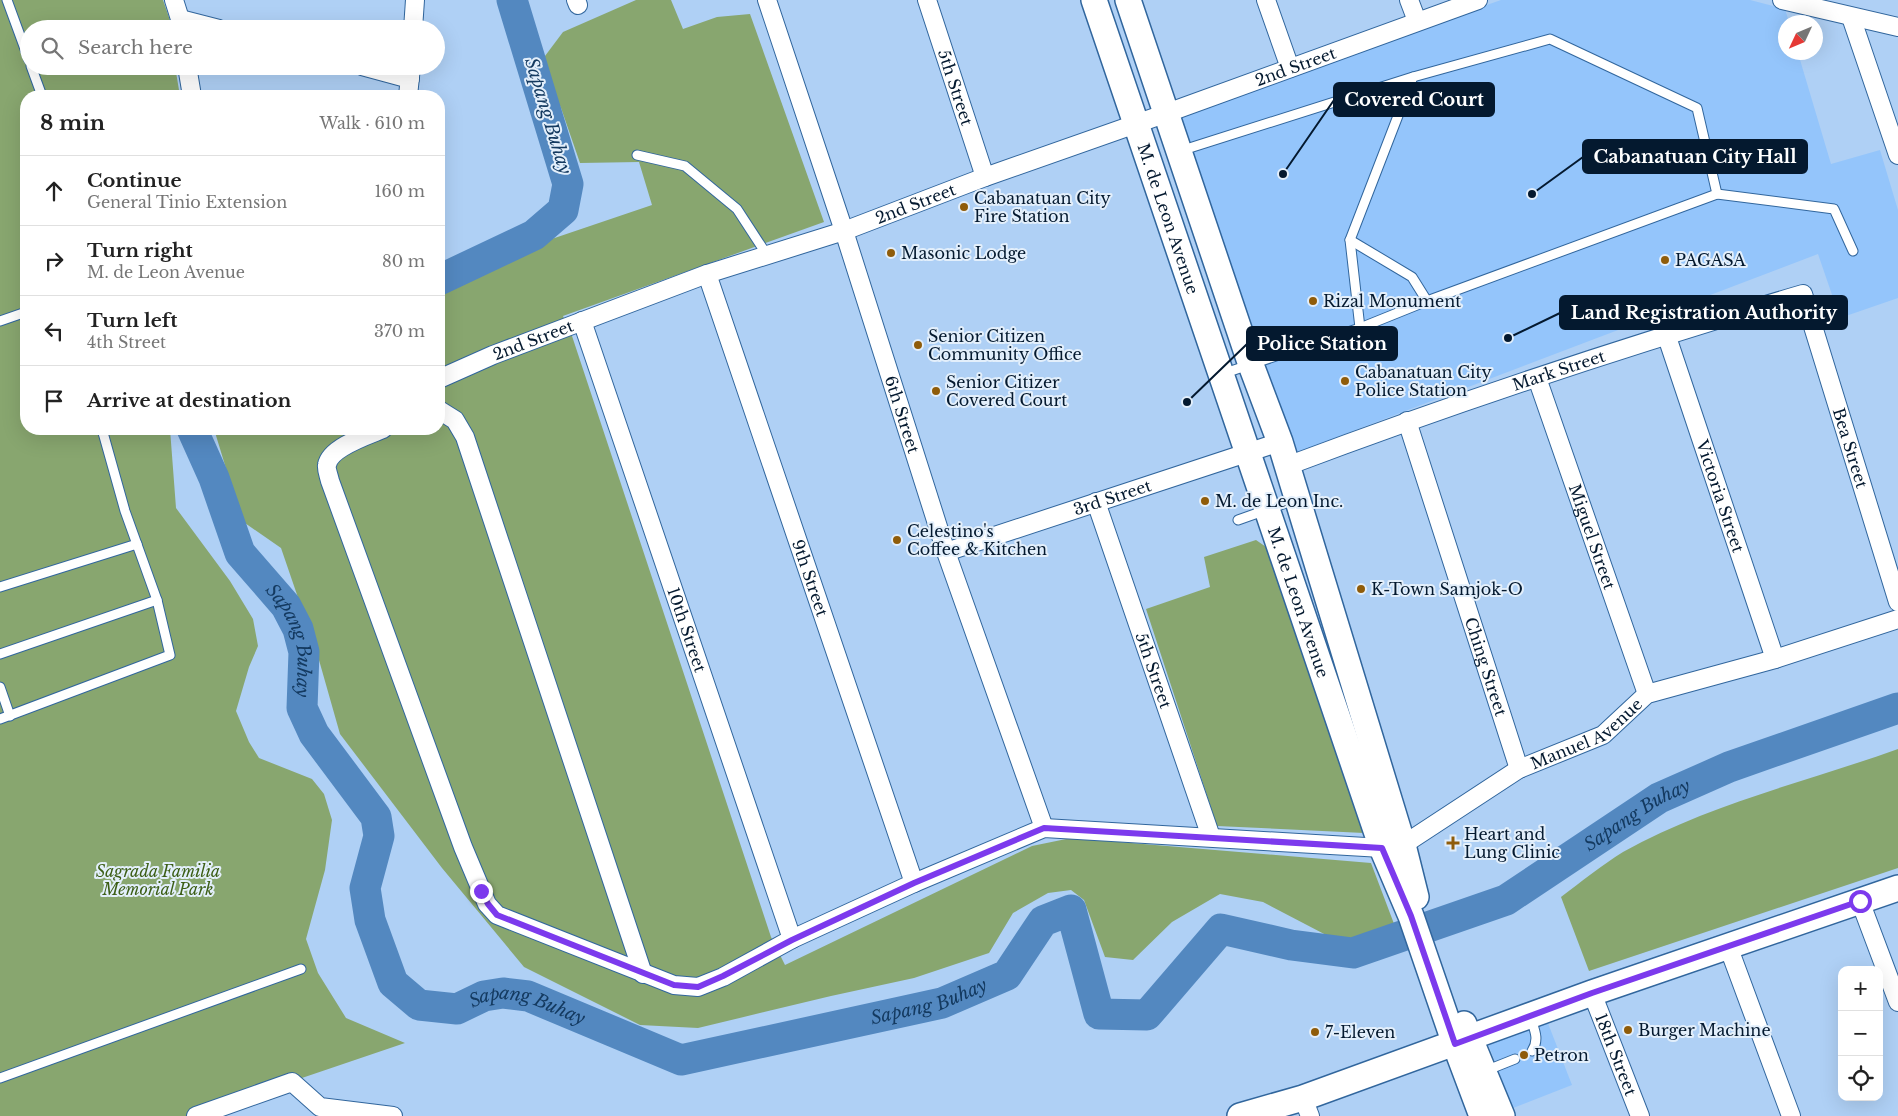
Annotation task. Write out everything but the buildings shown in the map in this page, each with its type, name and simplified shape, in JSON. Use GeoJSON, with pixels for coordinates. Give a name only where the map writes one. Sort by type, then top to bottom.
{"type":"FeatureCollection","features":[{"type":"Feature","properties":{"kind":"main road","name":"M. de Leon Avenue"},"geometry":{"type":"LineString","coordinates":[[1094,0],[1267,510],[1393,846],[1428,950],[1462,1041],[1482,1116]]}},
{"type":"Feature","properties":{"kind":"main road","name":"M. de Leon Avenue"},"geometry":{"type":"LineString","coordinates":[[1128,0],[1251,365],[1288,466],[1393,846]]}},
{"type":"Feature","properties":{"kind":"main road"},"geometry":{"type":"LineString","coordinates":[[1240,1116],[1306,1107],[1462,1041],[1592,993],[1898,888]]}},
{"type":"Feature","properties":{"kind":"main road","name":"M. de Leon Avenue"},"geometry":{"type":"LineString","coordinates":[[1462,1041],[1484,1071],[1502,1116]]}},
{"type":"Feature","properties":{"kind":"street"},"geometry":{"type":"LineString","coordinates":[[174,0],[180,20]]}},
{"type":"Feature","properties":{"kind":"street"},"geometry":{"type":"LineString","coordinates":[[414,20],[415,0]]}},
{"type":"Feature","properties":{"kind":"street","name":"6th Street"},"geometry":{"type":"LineString","coordinates":[[767,0],[844,232],[946,552],[1044,828]]}},
{"type":"Feature","properties":{"kind":"street","name":"5th Street"},"geometry":{"type":"LineString","coordinates":[[927,0],[985,177]]}},
{"type":"Feature","properties":{"kind":"street"},"geometry":{"type":"LineString","coordinates":[[1266,0],[1290,68]]}},
{"type":"Feature","properties":{"kind":"street"},"geometry":{"type":"LineString","coordinates":[[1409,0],[1417,21]]}},
{"type":"Feature","properties":{"kind":"street","name":"2nd Street"},"geometry":{"type":"LineString","coordinates":[[445,376],[493,355],[707,274],[844,232],[985,177],[1478,0]]}},
{"type":"Feature","properties":{"kind":"street"},"geometry":{"type":"LineString","coordinates":[[1782,0],[1898,27]]}},
{"type":"Feature","properties":{"kind":"street"},"geometry":{"type":"LineString","coordinates":[[1851,17],[1898,155]]}},
{"type":"Feature","properties":{"kind":"street"},"geometry":{"type":"LineString","coordinates":[[188,75],[191,90]]}},
{"type":"Feature","properties":{"kind":"street"},"geometry":{"type":"LineString","coordinates":[[408,90],[410,75]]}},
{"type":"Feature","properties":{"kind":"street","name":"9th Street"},"geometry":{"type":"LineString","coordinates":[[707,274],[914,883]]}},
{"type":"Feature","properties":{"kind":"street","name":"Mark Street"},"geometry":{"type":"LineString","coordinates":[[1288,466],[1407,421],[1666,334],[1803,294]]}},
{"type":"Feature","properties":{"kind":"street","name":"Bea Street"},"geometry":{"type":"LineString","coordinates":[[1803,294],[1898,602]]}},
{"type":"Feature","properties":{"kind":"street","name":"10th Street"},"geometry":{"type":"LineString","coordinates":[[582,321],[792,940]]}},
{"type":"Feature","properties":{"kind":"street","name":"Victoria Street"},"geometry":{"type":"LineString","coordinates":[[1666,334],[1775,659]]}},
{"type":"Feature","properties":{"kind":"street","name":"Miguel Street"},"geometry":{"type":"LineString","coordinates":[[1537,378],[1647,694]]}},
{"type":"Feature","properties":{"kind":"street"},"geometry":{"type":"LineString","coordinates":[[445,414],[455,420],[465,437],[643,974]]}},
{"type":"Feature","properties":{"kind":"street","name":"Ching Street"},"geometry":{"type":"LineString","coordinates":[[1407,421],[1519,769]]}},
{"type":"Feature","properties":{"kind":"street"},"geometry":{"type":"LineString","coordinates":[[368,435],[349,443],[334,453],[327,465],[330,481],[463,847],[488,904],[497,915],[643,974],[674,985],[698,987],[792,940],[914,883],[1044,828],[1393,846]]}},
{"type":"Feature","properties":{"kind":"street","name":"3rd Street"},"geometry":{"type":"LineString","coordinates":[[946,552],[1280,442]]}},
{"type":"Feature","properties":{"kind":"street","name":"5th Street"},"geometry":{"type":"LineString","coordinates":[[1096,502],[1211,837]]}},
{"type":"Feature","properties":{"kind":"street","name":"Manuel Avenue"},"geometry":{"type":"LineString","coordinates":[[1393,846],[1519,769],[1603,735],[1647,694],[1775,659],[1898,619]]}},
{"type":"Feature","properties":{"kind":"street"},"geometry":{"type":"LineString","coordinates":[[1860,901],[1898,1002]]}},
{"type":"Feature","properties":{"kind":"street"},"geometry":{"type":"LineString","coordinates":[[1728,946],[1791,1116]]}},
{"type":"Feature","properties":{"kind":"street","name":"18th Street"},"geometry":{"type":"LineString","coordinates":[[1592,993],[1640,1116]]}},
{"type":"Feature","properties":{"kind":"street"},"geometry":{"type":"LineString","coordinates":[[196,1116],[292,1082],[320,1112],[394,1116]]}},
{"type":"Feature","properties":{"kind":"lane"},"geometry":{"type":"LineString","coordinates":[[7,0],[20,35]]}},
{"type":"Feature","properties":{"kind":"lane"},"geometry":{"type":"LineString","coordinates":[[1178,151],[1413,76],[1550,39],[1697,108],[1717,194]]}},
{"type":"Feature","properties":{"kind":"lane"},"geometry":{"type":"LineString","coordinates":[[34,75],[40,90]]}},
{"type":"Feature","properties":{"kind":"lane"},"geometry":{"type":"LineString","coordinates":[[1360,328],[1350,240],[1413,76]]}},
{"type":"Feature","properties":{"kind":"lane"},"geometry":{"type":"LineString","coordinates":[[636,155],[685,166],[737,209],[767,255]]}},
{"type":"Feature","properties":{"kind":"lane"},"geometry":{"type":"LineString","coordinates":[[1222,374],[1360,328],[1427,301],[1717,194],[1834,209],[1853,251]]}},
{"type":"Feature","properties":{"kind":"lane"},"geometry":{"type":"LineString","coordinates":[[1350,240],[1412,277],[1427,301]]}},
{"type":"Feature","properties":{"kind":"lane"},"geometry":{"type":"LineString","coordinates":[[0,321],[20,314]]}},
{"type":"Feature","properties":{"kind":"lane"},"geometry":{"type":"LineString","coordinates":[[0,719],[170,655],[157,600],[126,511],[104,435]]}},
{"type":"Feature","properties":{"kind":"lane"},"geometry":{"type":"LineString","coordinates":[[1238,520],[1298,498]]}},
{"type":"Feature","properties":{"kind":"lane"},"geometry":{"type":"LineString","coordinates":[[0,587],[137,544]]}},
{"type":"Feature","properties":{"kind":"lane"},"geometry":{"type":"LineString","coordinates":[[0,654],[157,600]]}},
{"type":"Feature","properties":{"kind":"lane"},"geometry":{"type":"LineString","coordinates":[[0,687],[10,716]]}},
{"type":"Feature","properties":{"kind":"lane"},"geometry":{"type":"LineString","coordinates":[[0,1078],[301,968]]}},
{"type":"Feature","properties":{"kind":"lane"},"geometry":{"type":"LineString","coordinates":[[1530,1016],[1536,1036],[1536,1044],[1532,1051]]}},
{"type":"Feature","properties":{"kind":"lane"},"geometry":{"type":"LineString","coordinates":[[1484,1071],[1515,1059]]}},
{"type":"Feature","properties":{"kind":"shaded area"},"geometry":{"type":"Polygon","coordinates":[[[1501,0],[1750,0],[1785,9],[1787,15],[1778,15],[1778,60],[1800,60],[1831,164],[1880,150],[1898,210],[1898,298],[1840,318],[1818,254],[1295,453],[1180,113],[1501,0]]]}},
{"type":"Feature","properties":{"kind":"shaded area"},"geometry":{"type":"Polygon","coordinates":[[[1544,1013],[1572,1085],[1513,1108],[1485,1036],[1544,1013]]]}},
{"type":"Feature","properties":{"kind":"green space","name":"Sagrada Familia Memorial Park"},"geometry":{"type":"Polygon","coordinates":[[[0,0],[163,0],[170,20],[20,20],[20,75],[176,75],[179,90],[20,90],[20,435],[170,435],[176,508],[230,581],[253,619],[258,646],[249,667],[236,711],[249,742],[259,758],[312,779],[324,794],[332,820],[325,870],[306,939],[318,973],[346,1018],[405,1043],[190,1116],[0,1116],[0,0]]]}},
{"type":"Feature","properties":{"kind":"green space"},"geometry":{"type":"Polygon","coordinates":[[[636,0],[671,0],[683,29],[717,17],[750,14],[824,222],[563,316],[572,336],[771,937],[785,965],[1032,846],[1071,838],[1371,863],[1399,937],[1351,948],[1263,902],[1220,894],[1172,922],[1133,960],[1105,957],[1084,900],[1071,890],[1048,893],[1013,913],[989,953],[914,978],[698,1028],[640,1025],[524,967],[442,868],[340,734],[317,653],[281,548],[242,521],[216,435],[445,435],[445,288],[531,246],[652,205],[639,162],[580,163],[561,108],[539,64],[563,32],[636,0]]]}},
{"type":"Feature","properties":{"kind":"green space"},"geometry":{"type":"Polygon","coordinates":[[[1256,540],[1269,549],[1271,562],[1364,833],[1217,826],[1146,609],[1210,587],[1204,557],[1256,540]]]}},
{"type":"Feature","properties":{"kind":"green space"},"geometry":{"type":"Polygon","coordinates":[[[1898,749],[1898,868],[1589,971],[1561,897],[1599,868],[1623,852],[1689,820],[1898,749]]]}},
{"type":"Feature","properties":{"kind":"waterway","name":"Sapang Buhay"},"geometry":{"type":"LineString","coordinates":[[445,277],[534,235],[563,210],[568,184],[512,0]]}},
{"type":"Feature","properties":{"kind":"waterway","name":"Sapang Buhay"},"geometry":{"type":"LineString","coordinates":[[195,435],[214,478],[240,553],[286,606],[298,629],[304,652],[302,708],[314,734],[376,817],[379,836],[365,888],[370,920],[393,983],[419,1005],[457,1009],[484,996],[503,993],[528,996],[681,1060],[942,1003],[1007,975],[1043,921],[1071,910],[1099,1014],[1147,1015],[1221,929],[1291,945],[1353,953],[1506,900],[1659,798],[1729,767],[1898,708]]}},
{"type":"Feature","properties":{"kind":"place","name":"Covered Court"},"geometry":{"type":"Point","coordinates":[1283,174]}},
{"type":"Feature","properties":{"kind":"place","name":"Cabanatuan City Hall"},"geometry":{"type":"Point","coordinates":[1532,194]}},
{"type":"Feature","properties":{"kind":"place","name":"Cabanatuan City Fire Station"},"geometry":{"type":"Point","coordinates":[964,207]}},
{"type":"Feature","properties":{"kind":"place","name":"Masonic Lodge"},"geometry":{"type":"Point","coordinates":[891,253]}},
{"type":"Feature","properties":{"kind":"place","name":"PAGASA"},"geometry":{"type":"Point","coordinates":[1665,260]}},
{"type":"Feature","properties":{"kind":"place","name":"Rizal Monument"},"geometry":{"type":"Point","coordinates":[1313,301]}},
{"type":"Feature","properties":{"kind":"place","name":"Land Registration Authority"},"geometry":{"type":"Point","coordinates":[1508,338]}},
{"type":"Feature","properties":{"kind":"place","name":"Senior Citizen Community Office"},"geometry":{"type":"Point","coordinates":[918,345]}},
{"type":"Feature","properties":{"kind":"place","name":"Cabanatuan City Police Station"},"geometry":{"type":"Point","coordinates":[1345,381]}},
{"type":"Feature","properties":{"kind":"place","name":"Senior Citizer Covered Court"},"geometry":{"type":"Point","coordinates":[936,391]}},
{"type":"Feature","properties":{"kind":"place","name":"Police Station"},"geometry":{"type":"Point","coordinates":[1187,402]}},
{"type":"Feature","properties":{"kind":"place","name":"M. de Leon Inc."},"geometry":{"type":"Point","coordinates":[1205,501]}},
{"type":"Feature","properties":{"kind":"place","name":"Celestino's Coffee & Kitchen"},"geometry":{"type":"Point","coordinates":[897,540]}},
{"type":"Feature","properties":{"kind":"place","name":"K-Town Samjok-O"},"geometry":{"type":"Point","coordinates":[1361,589]}},
{"type":"Feature","properties":{"kind":"place","name":"Heart and Lung Clinic"},"geometry":{"type":"Point","coordinates":[1453,843]}},
{"type":"Feature","properties":{"kind":"place","name":"Burger Machine"},"geometry":{"type":"Point","coordinates":[1628,1030]}},
{"type":"Feature","properties":{"kind":"place","name":"7-Eleven"},"geometry":{"type":"Point","coordinates":[1315,1032]}},
{"type":"Feature","properties":{"kind":"place","name":"Petron"},"geometry":{"type":"Point","coordinates":[1524,1055]}},
{"type":"Feature","properties":{"kind":"route"},"geometry":{"type":"LineString","coordinates":[[481,891],[497,915],[643,974],[674,985],[698,987],[792,940],[914,883],[1044,828],[1382,848],[1411,916],[1455,1044],[1592,993],[1860,901]]}}]}
